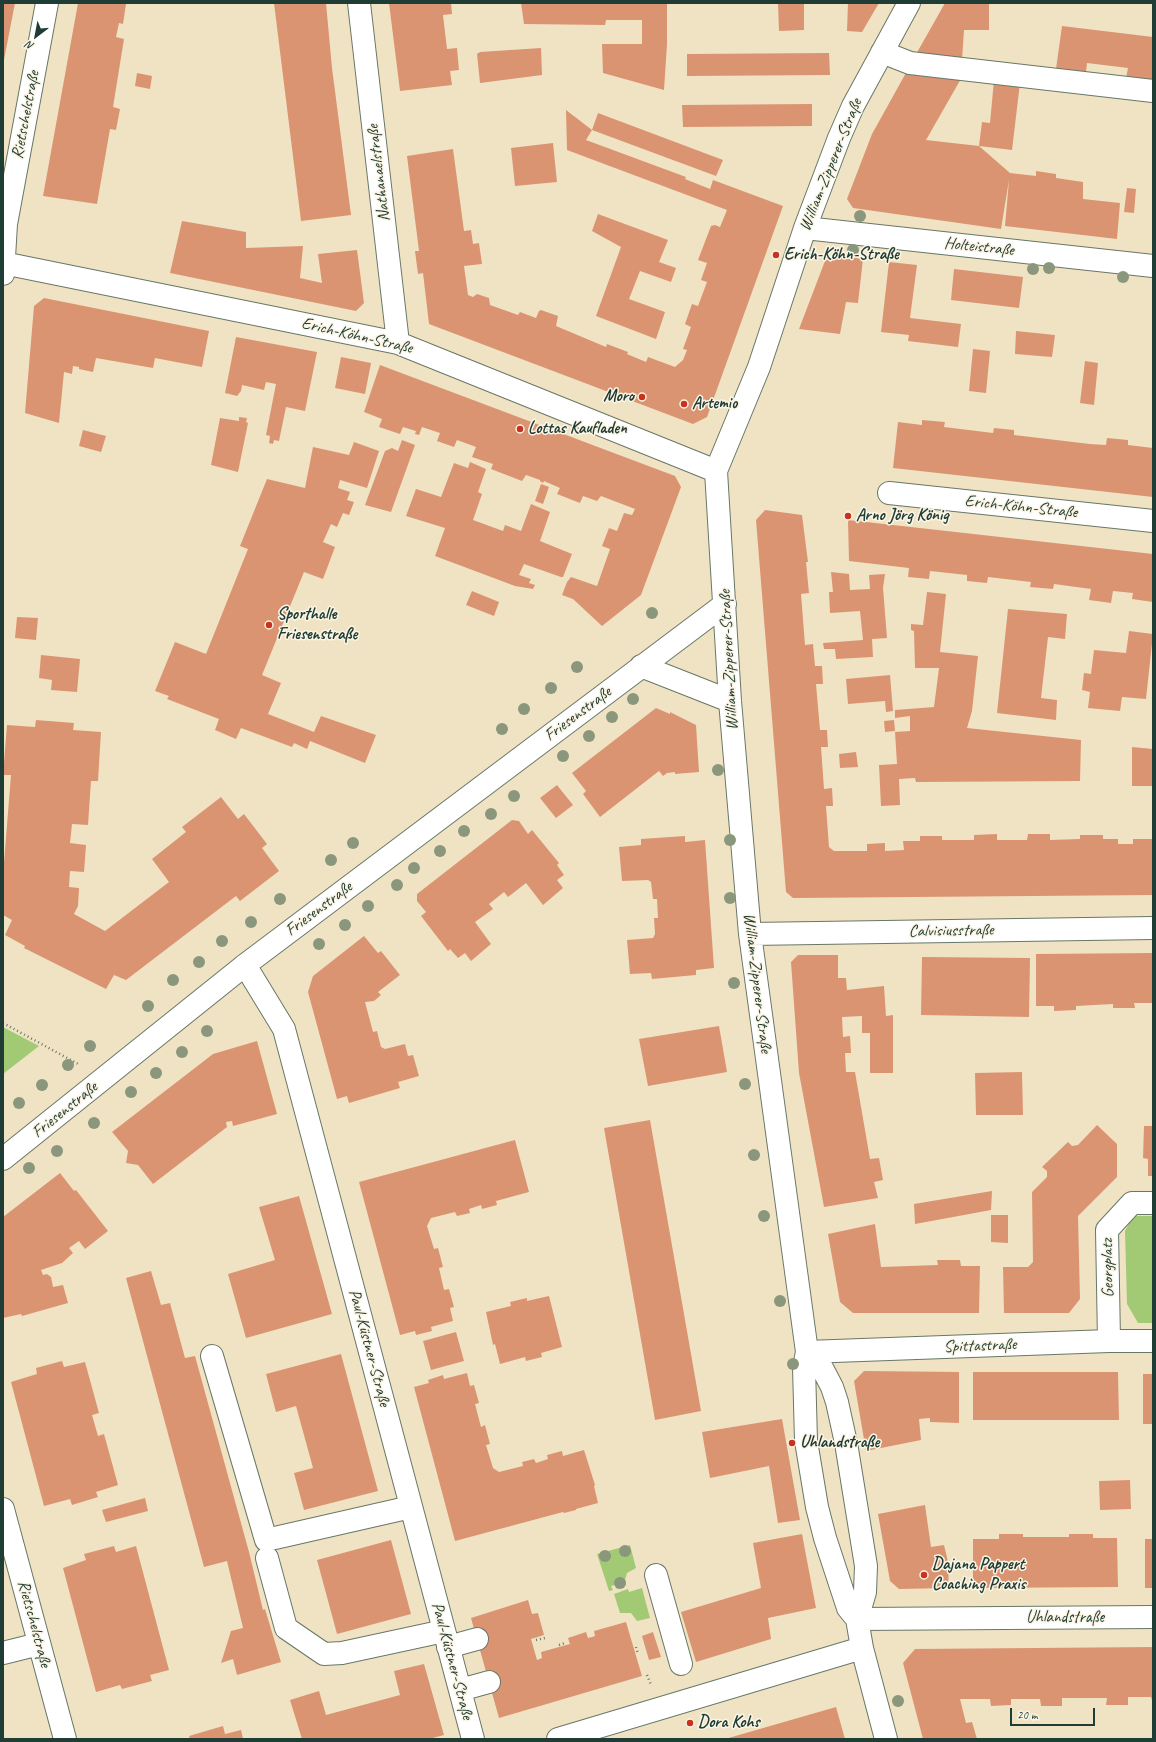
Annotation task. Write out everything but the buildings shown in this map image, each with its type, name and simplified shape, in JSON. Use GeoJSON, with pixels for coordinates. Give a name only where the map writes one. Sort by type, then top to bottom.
{"type":"FeatureCollection","features":[{"type":"Feature","properties":{"kind":"street","name":"Rietschelstraße"},"geometry":{"type":"LineString","coordinates":[[3,267],[6,224],[47,3]]}},
{"type":"Feature","properties":{"kind":"street","name":"Nathanaelstraße"},"geometry":{"type":"LineString","coordinates":[[359,3],[398,343]]}},
{"type":"Feature","properties":{"kind":"street","name":"William-Zipperer-Straße"},"geometry":{"type":"LineString","coordinates":[[857,1619],[848,1608],[825,1538],[817,1507],[806,1441],[804,1367],[807,1352],[750,934],[730,701],[716,471],[759,367],[805,228],[853,106],[909,3]]}},
{"type":"Feature","properties":{"kind":"street"},"geometry":{"type":"LineString","coordinates":[[882,52],[910,63],[1153,91]]}},
{"type":"Feature","properties":{"kind":"street","name":"Holteistraße"},"geometry":{"type":"LineString","coordinates":[[805,228],[1153,266]]}},
{"type":"Feature","properties":{"kind":"street","name":"Erich-Köhn-Straße"},"geometry":{"type":"LineString","coordinates":[[3,267],[398,343],[716,471]]}},
{"type":"Feature","properties":{"kind":"street","name":"Erich-Köhn-Straße"},"geometry":{"type":"LineString","coordinates":[[889,493],[1153,521]]}},
{"type":"Feature","properties":{"kind":"street","name":"Friesenstraße"},"geometry":{"type":"LineString","coordinates":[[3,1159],[244,965],[725,604]]}},
{"type":"Feature","properties":{"kind":"street"},"geometry":{"type":"LineString","coordinates":[[641,666],[730,701]]}},
{"type":"Feature","properties":{"kind":"street","name":"Calvisiusstraße"},"geometry":{"type":"LineString","coordinates":[[750,934],[1153,928]]}},
{"type":"Feature","properties":{"kind":"street","name":"Paul-Küstner-Straße"},"geometry":{"type":"LineString","coordinates":[[244,965],[284,1029],[473,1739]]}},
{"type":"Feature","properties":{"kind":"street","name":"Georgplatz"},"geometry":{"type":"LineString","coordinates":[[1109,1341],[1107,1230],[1132,1203],[1153,1203]]}},
{"type":"Feature","properties":{"kind":"street","name":"Spittastraße"},"geometry":{"type":"LineString","coordinates":[[807,1352],[1109,1341],[1153,1341]]}},
{"type":"Feature","properties":{"kind":"street","name":"William-Zipperer-Straße"},"geometry":{"type":"LineString","coordinates":[[807,1352],[821,1366],[832,1387],[837,1402],[846,1443],[866,1566],[865,1592],[857,1619],[862,1648],[886,1739]]}},
{"type":"Feature","properties":{"kind":"street"},"geometry":{"type":"LineString","coordinates":[[212,1356],[266,1540],[411,1507]]}},
{"type":"Feature","properties":{"kind":"street","name":"Rietschelstraße"},"geometry":{"type":"LineString","coordinates":[[3,1509],[65,1739]]}},
{"type":"Feature","properties":{"kind":"street"},"geometry":{"type":"LineString","coordinates":[[267,1558],[286,1628],[324,1654],[342,1653],[446,1639],[477,1639]]}},
{"type":"Feature","properties":{"kind":"street"},"geometry":{"type":"LineString","coordinates":[[656,1575],[681,1664]]}},
{"type":"Feature","properties":{"kind":"street","name":"Uhlandstraße"},"geometry":{"type":"LineString","coordinates":[[857,1619],[1153,1617]]}},
{"type":"Feature","properties":{"kind":"street"},"geometry":{"type":"LineString","coordinates":[[3,1653],[39,1644]]}},
{"type":"Feature","properties":{"kind":"street"},"geometry":{"type":"LineString","coordinates":[[558,1739],[862,1648]]}},
{"type":"Feature","properties":{"kind":"street"},"geometry":{"type":"LineString","coordinates":[[460,1690],[489,1682]]}},
{"type":"Feature","properties":{"kind":"path"},"geometry":{"type":"LineString","coordinates":[[3,1023],[105,1078]]}},
{"type":"Feature","properties":{"kind":"path"},"geometry":{"type":"LineString","coordinates":[[536,1640],[545,1638]]}},
{"type":"Feature","properties":{"kind":"path"},"geometry":{"type":"LineString","coordinates":[[559,1645],[565,1644]]}},
{"type":"Feature","properties":{"kind":"path"},"geometry":{"type":"LineString","coordinates":[[636,1647],[638,1654]]}},
{"type":"Feature","properties":{"kind":"path"},"geometry":{"type":"LineString","coordinates":[[647,1674],[650,1685]]}},
{"type":"Feature","properties":{"kind":"green space"},"geometry":{"type":"Polygon","coordinates":[[[3,1027],[39,1046],[3,1074],[3,1027]]]}},
{"type":"Feature","properties":{"kind":"green space"},"geometry":{"type":"Polygon","coordinates":[[[1133,1216],[1153,1216],[1153,1323],[1138,1323],[1127,1304],[1125,1231],[1133,1216]]]}},
{"type":"Feature","properties":{"kind":"green space"},"geometry":{"type":"Polygon","coordinates":[[[630,1545],[636,1568],[627,1573],[625,1580],[626,1585],[617,1589],[615,1585],[611,1586],[613,1590],[609,1591],[597,1554],[630,1545]]]}},
{"type":"Feature","properties":{"kind":"green space"},"geometry":{"type":"Polygon","coordinates":[[[642,1588],[650,1618],[637,1621],[631,1613],[620,1613],[614,1594],[628,1589],[629,1592],[642,1588]]]}},
{"type":"Feature","properties":{"kind":"place","name":"Erich-Köhn-Straße"},"geometry":{"type":"Point","coordinates":[776,255]}},
{"type":"Feature","properties":{"kind":"place","name":"Moro"},"geometry":{"type":"Point","coordinates":[642,397]}},
{"type":"Feature","properties":{"kind":"place","name":"Artemio"},"geometry":{"type":"Point","coordinates":[684,404]}},
{"type":"Feature","properties":{"kind":"place","name":"Lottas Kaufladen"},"geometry":{"type":"Point","coordinates":[520,429]}},
{"type":"Feature","properties":{"kind":"place","name":"Arno Jörg König"},"geometry":{"type":"Point","coordinates":[848,516]}},
{"type":"Feature","properties":{"kind":"place","name":"Sporthalle Friesenstraße"},"geometry":{"type":"Point","coordinates":[269,625]}},
{"type":"Feature","properties":{"kind":"place","name":"Uhlandstraße"},"geometry":{"type":"Point","coordinates":[792,1443]}},
{"type":"Feature","properties":{"kind":"place","name":"Dajana Pappert Coaching Praxis"},"geometry":{"type":"Point","coordinates":[924,1575]}},
{"type":"Feature","properties":{"kind":"place","name":"Dora Kohs"},"geometry":{"type":"Point","coordinates":[690,1723]}}]}
